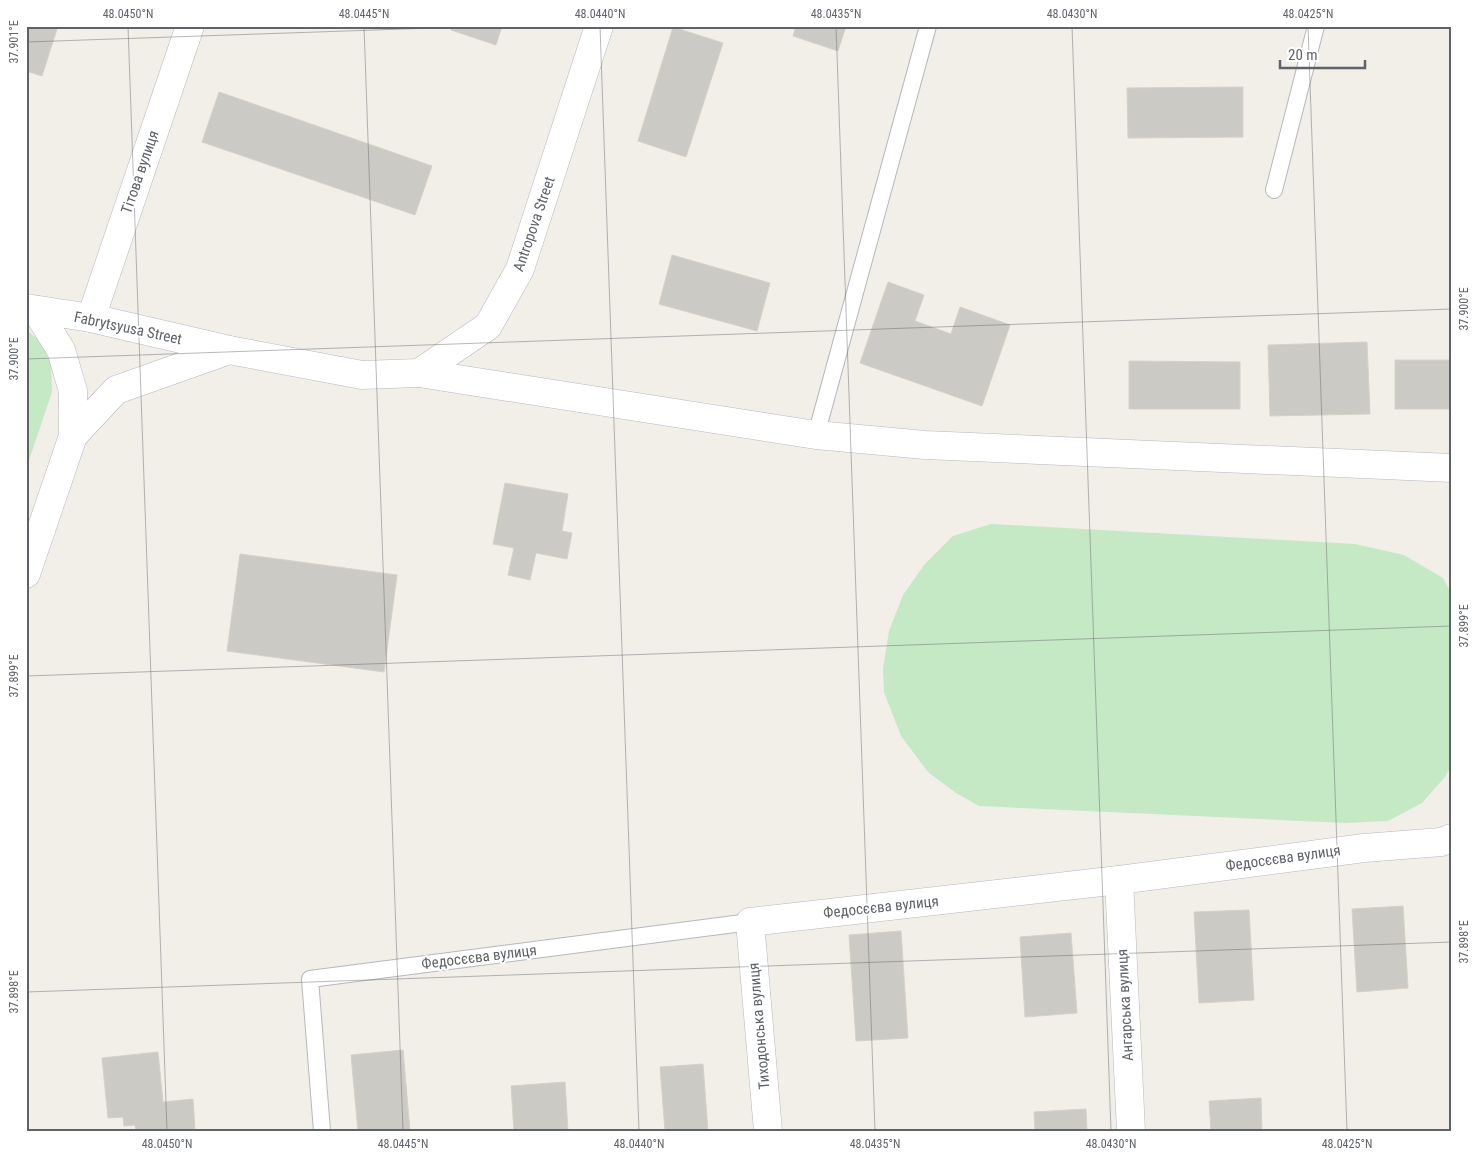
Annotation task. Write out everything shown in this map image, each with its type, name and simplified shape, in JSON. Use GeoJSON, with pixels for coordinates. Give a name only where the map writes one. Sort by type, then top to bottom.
{"type":"FeatureCollection","features":[{"type":"Feature","properties":{"kind":"street","name":"Тітова вулиця"},"geometry":{"type":"LineString","coordinates":[[91,318],[190,26]]}},
{"type":"Feature","properties":{"kind":"street","name":"Antropova Street"},"geometry":{"type":"LineString","coordinates":[[419,373],[488,326],[520,269],[599,26]]}},
{"type":"Feature","properties":{"kind":"street","name":"Fabrytsyusa Street"},"geometry":{"type":"LineString","coordinates":[[31,309],[91,318],[229,350]]}},
{"type":"Feature","properties":{"kind":"street"},"geometry":{"type":"LineString","coordinates":[[26,574],[73,436],[73,391],[61,350],[31,309]]}},
{"type":"Feature","properties":{"kind":"street"},"geometry":{"type":"LineString","coordinates":[[73,436],[116,390],[229,350],[362,376],[419,373],[816,435],[924,445],[1452,468]]}},
{"type":"Feature","properties":{"kind":"street","name":"Федосєєва вулиця"},"geometry":{"type":"LineString","coordinates":[[750,922],[1119,880],[1364,848],[1441,842],[1452,838]]}},
{"type":"Feature","properties":{"kind":"street","name":"Ангарська вулиця"},"geometry":{"type":"LineString","coordinates":[[1119,880],[1131,1131]]}},
{"type":"Feature","properties":{"kind":"street","name":"Тиходонська вулиця"},"geometry":{"type":"LineString","coordinates":[[750,922],[768,1131]]}},
{"type":"Feature","properties":{"kind":"lane"},"geometry":{"type":"LineString","coordinates":[[816,435],[928,26]]}},
{"type":"Feature","properties":{"kind":"lane"},"geometry":{"type":"LineString","coordinates":[[1274,190],[1316,26]]}},
{"type":"Feature","properties":{"kind":"lane","name":"Федосєєва вулиця"},"geometry":{"type":"LineString","coordinates":[[322,1131],[310,979],[750,922]]}},
{"type":"Feature","properties":{"kind":"green space"},"geometry":{"type":"Polygon","coordinates":[[[26,330],[40,341],[51,364],[52,392],[26,469],[26,330]]]}},
{"type":"Feature","properties":{"kind":"green space"},"geometry":{"type":"Polygon","coordinates":[[[991,524],[1355,544],[1404,555],[1443,578],[1452,595],[1452,764],[1445,777],[1422,803],[1388,821],[1345,823],[979,806],[956,793],[928,772],[901,736],[884,692],[883,669],[889,631],[903,595],[924,565],[953,536],[991,524]]]}},
{"type":"Feature","properties":{"kind":"building"},"geometry":{"type":"Polygon","coordinates":[[[26,26],[58,26],[42,76],[26,71],[26,26]]]}},
{"type":"Feature","properties":{"kind":"building"},"geometry":{"type":"Polygon","coordinates":[[[452,26],[502,26],[496,45],[451,30],[452,26]]]}},
{"type":"Feature","properties":{"kind":"building"},"geometry":{"type":"Polygon","coordinates":[[[796,26],[846,26],[838,51],[793,36],[796,26]]]}},
{"type":"Feature","properties":{"kind":"building"},"geometry":{"type":"Polygon","coordinates":[[[673,27],[723,43],[686,157],[638,141],[673,27]]]}},
{"type":"Feature","properties":{"kind":"building"},"geometry":{"type":"Polygon","coordinates":[[[1243,87],[1243,137],[1128,138],[1127,88],[1243,87]]]}},
{"type":"Feature","properties":{"kind":"building"},"geometry":{"type":"Polygon","coordinates":[[[219,92],[432,166],[415,215],[202,142],[219,92]]]}},
{"type":"Feature","properties":{"kind":"building"},"geometry":{"type":"Polygon","coordinates":[[[672,255],[770,283],[757,331],[659,304],[672,255]]]}},
{"type":"Feature","properties":{"kind":"building"},"geometry":{"type":"Polygon","coordinates":[[[888,282],[924,295],[915,321],[951,334],[960,307],[1010,325],[982,406],[860,363],[888,282]]]}},
{"type":"Feature","properties":{"kind":"building"},"geometry":{"type":"Polygon","coordinates":[[[1367,342],[1370,414],[1270,416],[1268,345],[1367,342]]]}},
{"type":"Feature","properties":{"kind":"building"},"geometry":{"type":"Polygon","coordinates":[[[1395,360],[1452,360],[1452,409],[1395,409],[1395,360]]]}},
{"type":"Feature","properties":{"kind":"building"},"geometry":{"type":"Polygon","coordinates":[[[1129,361],[1240,362],[1240,409],[1129,409],[1129,361]]]}},
{"type":"Feature","properties":{"kind":"building"},"geometry":{"type":"Polygon","coordinates":[[[505,483],[568,494],[562,531],[572,533],[567,559],[536,553],[530,580],[508,575],[514,548],[493,544],[505,483]]]}},
{"type":"Feature","properties":{"kind":"building"},"geometry":{"type":"Polygon","coordinates":[[[240,554],[397,575],[384,672],[227,651],[240,554]]]}},
{"type":"Feature","properties":{"kind":"building"},"geometry":{"type":"Polygon","coordinates":[[[1403,906],[1408,988],[1357,992],[1352,909],[1403,906]]]}},
{"type":"Feature","properties":{"kind":"building"},"geometry":{"type":"Polygon","coordinates":[[[1249,910],[1254,1000],[1199,1003],[1194,912],[1249,910]]]}},
{"type":"Feature","properties":{"kind":"building"},"geometry":{"type":"Polygon","coordinates":[[[901,931],[908,1038],[856,1041],[849,935],[901,931]]]}},
{"type":"Feature","properties":{"kind":"building"},"geometry":{"type":"Polygon","coordinates":[[[1071,933],[1077,1013],[1025,1017],[1020,937],[1071,933]]]}},
{"type":"Feature","properties":{"kind":"building"},"geometry":{"type":"Polygon","coordinates":[[[403,1050],[410,1131],[358,1131],[351,1055],[403,1050]]]}},
{"type":"Feature","properties":{"kind":"building"},"geometry":{"type":"Polygon","coordinates":[[[158,1052],[163,1102],[193,1099],[195,1131],[136,1131],[135,1125],[124,1126],[123,1117],[108,1118],[102,1058],[158,1052]]]}},
{"type":"Feature","properties":{"kind":"building"},"geometry":{"type":"Polygon","coordinates":[[[703,1064],[708,1131],[665,1131],[660,1067],[703,1064]]]}},
{"type":"Feature","properties":{"kind":"building"},"geometry":{"type":"Polygon","coordinates":[[[565,1082],[568,1131],[514,1131],[511,1086],[565,1082]]]}},
{"type":"Feature","properties":{"kind":"building"},"geometry":{"type":"Polygon","coordinates":[[[1261,1098],[1262,1131],[1211,1131],[1209,1101],[1261,1098]]]}},
{"type":"Feature","properties":{"kind":"building"},"geometry":{"type":"Polygon","coordinates":[[[1086,1109],[1087,1131],[1035,1131],[1034,1112],[1086,1109]]]}}]}
